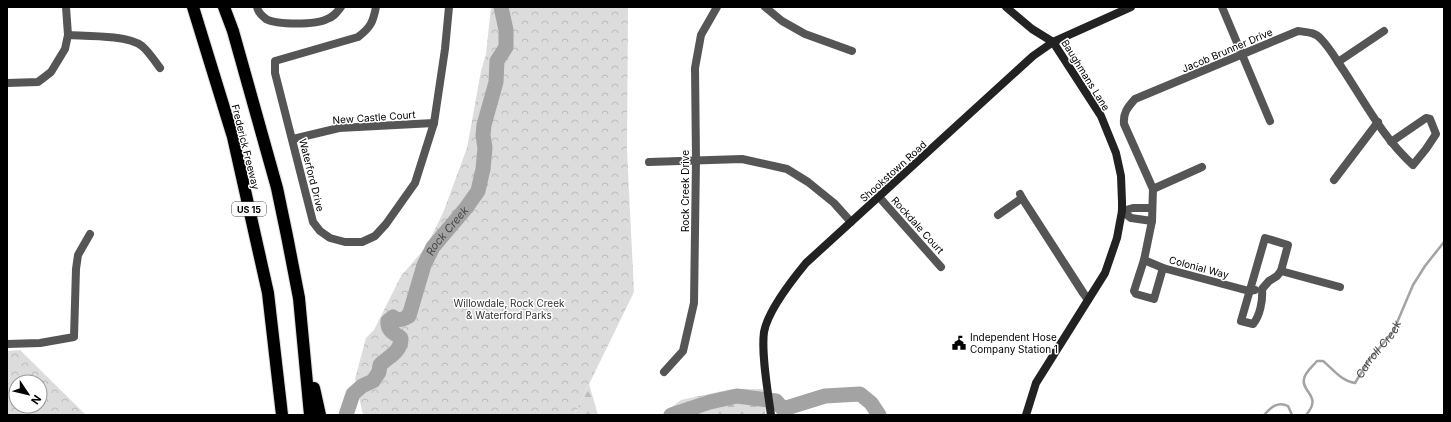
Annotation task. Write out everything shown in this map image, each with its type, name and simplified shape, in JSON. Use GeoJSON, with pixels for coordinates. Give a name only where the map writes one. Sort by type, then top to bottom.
{"type":"FeatureCollection","features":[{"type":"Feature","properties":{"kind":"highway","name":"Frederick Freeway"},"geometry":{"type":"LineString","coordinates":[[194,7],[233,137],[266,286],[282,415]]}},
{"type":"Feature","properties":{"kind":"highway","name":"Frederick Freeway"},"geometry":{"type":"LineString","coordinates":[[224,7],[233,31],[276,188],[299,298],[310,415]]}},
{"type":"Feature","properties":{"kind":"highway"},"geometry":{"type":"LineString","coordinates":[[299,298],[308,340],[315,393],[320,415]]}},
{"type":"Feature","properties":{"kind":"street"},"geometry":{"type":"LineString","coordinates":[[7,83],[38,82],[51,72],[66,49],[68,35],[66,7]]}},
{"type":"Feature","properties":{"kind":"street"},"geometry":{"type":"LineString","coordinates":[[257,7],[258,12],[267,19],[276,22],[311,24],[327,20],[335,15],[341,7]]}},
{"type":"Feature","properties":{"kind":"street","name":"Waterford Drive"},"geometry":{"type":"LineString","coordinates":[[376,7],[373,22],[367,30],[358,37],[275,61],[275,73],[313,222],[320,231],[330,238],[345,242],[362,242],[375,236],[386,224],[415,183],[434,123],[445,49],[449,7]]}},
{"type":"Feature","properties":{"kind":"street","name":"Rock Creek Drive"},"geometry":{"type":"LineString","coordinates":[[664,372],[682,351],[694,303],[696,160],[695,68],[701,35],[717,7]]}},
{"type":"Feature","properties":{"kind":"street"},"geometry":{"type":"LineString","coordinates":[[765,7],[782,21],[805,34],[852,51]]}},
{"type":"Feature","properties":{"kind":"street","name":"Baughmans Lane"},"geometry":{"type":"LineString","coordinates":[[1006,7],[1032,29],[1053,42],[1101,116],[1116,152],[1121,176],[1122,211],[1117,238],[1105,273],[1085,297],[1036,383],[1026,415]]}},
{"type":"Feature","properties":{"kind":"street","name":"Shookstown Road"},"geometry":{"type":"LineString","coordinates":[[771,414],[764,345],[764,330],[771,314],[792,279],[806,263],[1033,56],[1053,42],[1131,7]]}},
{"type":"Feature","properties":{"kind":"street"},"geometry":{"type":"LineString","coordinates":[[1222,7],[1270,121]]}},
{"type":"Feature","properties":{"kind":"street","name":"Jacob Brunner Drive"},"geometry":{"type":"LineString","coordinates":[[1163,268],[1154,299],[1136,294],[1134,291],[1144,260],[1152,221],[1153,189],[1124,124],[1123,115],[1127,107],[1134,99],[1298,31],[1308,32],[1320,38],[1338,62],[1391,142],[1398,152],[1413,165],[1436,134],[1430,119],[1426,118],[1391,142]]}},
{"type":"Feature","properties":{"kind":"street"},"geometry":{"type":"LineString","coordinates":[[1338,62],[1384,31]]}},
{"type":"Feature","properties":{"kind":"street"},"geometry":{"type":"LineString","coordinates":[[68,35],[119,38],[140,45],[160,68]]}},
{"type":"Feature","properties":{"kind":"street"},"geometry":{"type":"LineString","coordinates":[[1334,180],[1378,122]]}},
{"type":"Feature","properties":{"kind":"street","name":"New Castle Court"},"geometry":{"type":"LineString","coordinates":[[293,139],[338,128],[434,123]]}},
{"type":"Feature","properties":{"kind":"street"},"geometry":{"type":"LineString","coordinates":[[649,162],[742,159],[787,169],[808,182],[834,203],[851,222]]}},
{"type":"Feature","properties":{"kind":"street"},"geometry":{"type":"LineString","coordinates":[[1153,189],[1202,167]]}},
{"type":"Feature","properties":{"kind":"street","name":"Rockdale Court"},"geometry":{"type":"LineString","coordinates":[[879,197],[941,267]]}},
{"type":"Feature","properties":{"kind":"street"},"geometry":{"type":"LineString","coordinates":[[998,215],[1023,199],[1085,297]]}},
{"type":"Feature","properties":{"kind":"street"},"geometry":{"type":"LineString","coordinates":[[1122,211],[1133,208],[1152,208]]}},
{"type":"Feature","properties":{"kind":"street"},"geometry":{"type":"LineString","coordinates":[[1122,211],[1131,218],[1152,221]]}},
{"type":"Feature","properties":{"kind":"street"},"geometry":{"type":"LineString","coordinates":[[7,344],[40,343],[74,338],[76,269],[78,255],[90,234]]}},
{"type":"Feature","properties":{"kind":"street"},"geometry":{"type":"LineString","coordinates":[[1265,238],[1288,245],[1281,271],[1262,289],[1257,320],[1253,324],[1241,321],[1249,291],[1265,238]]}},
{"type":"Feature","properties":{"kind":"street","name":"Colonial Way"},"geometry":{"type":"LineString","coordinates":[[1144,260],[1163,268],[1249,291],[1262,289]]}},
{"type":"Feature","properties":{"kind":"street"},"geometry":{"type":"LineString","coordinates":[[1281,271],[1340,287]]}},
{"type":"Feature","properties":{"kind":"green space","name":"Willowdale, Rock Creek & Waterford Parks"},"geometry":{"type":"Polygon","coordinates":[[[491,7],[628,7],[627,150],[634,292],[574,415],[363,415],[355,379],[366,338],[374,330],[401,276],[426,247],[443,213],[467,148],[481,71],[486,54],[491,7]]]}},
{"type":"Feature","properties":{"kind":"green space"},"geometry":{"type":"Polygon","coordinates":[[[21,350],[44,374],[8,374],[8,414],[48,414],[48,378],[86,415],[7,415],[7,351],[21,350]]]}},
{"type":"Feature","properties":{"kind":"green space"},"geometry":{"type":"Polygon","coordinates":[[[589,384],[598,415],[574,415],[589,384]]]}},
{"type":"Feature","properties":{"kind":"green space"},"geometry":{"type":"Polygon","coordinates":[[[732,389],[762,389],[769,393],[771,415],[766,415],[765,409],[765,415],[661,415],[681,400],[732,389]]]}},
{"type":"Feature","properties":{"kind":"waterway","name":"Rock Creek"},"geometry":{"type":"LineString","coordinates":[[346,415],[353,394],[362,386],[373,381],[379,372],[380,365],[397,350],[401,343],[401,338],[390,329],[388,321],[393,317],[399,320],[409,316],[424,265],[433,247],[466,208],[478,191],[483,169],[485,148],[483,135],[484,125],[496,82],[497,61],[506,47],[506,30],[501,7]]}},
{"type":"Feature","properties":{"kind":"waterway","name":"Carroll Creek"},"geometry":{"type":"LineString","coordinates":[[1306,415],[1311,409],[1312,403],[1312,399],[1304,384],[1304,379],[1307,372],[1317,361],[1323,361],[1341,377],[1355,383],[1369,360],[1393,332],[1413,285],[1425,266],[1444,242]]}},
{"type":"Feature","properties":{"kind":"waterway","name":"Carroll Creek"},"geometry":{"type":"LineString","coordinates":[[671,415],[710,402],[737,396],[776,401],[783,409],[825,396],[860,394],[871,403],[879,415]]}},
{"type":"Feature","properties":{"kind":"waterway","name":"Carroll Creek"},"geometry":{"type":"LineString","coordinates":[[1264,415],[1272,407],[1281,404],[1288,406],[1292,415]]}},
{"type":"Feature","properties":{"kind":"place","name":"Independent Hose Company Station 1"},"geometry":{"type":"Point","coordinates":[959,343]}}]}
